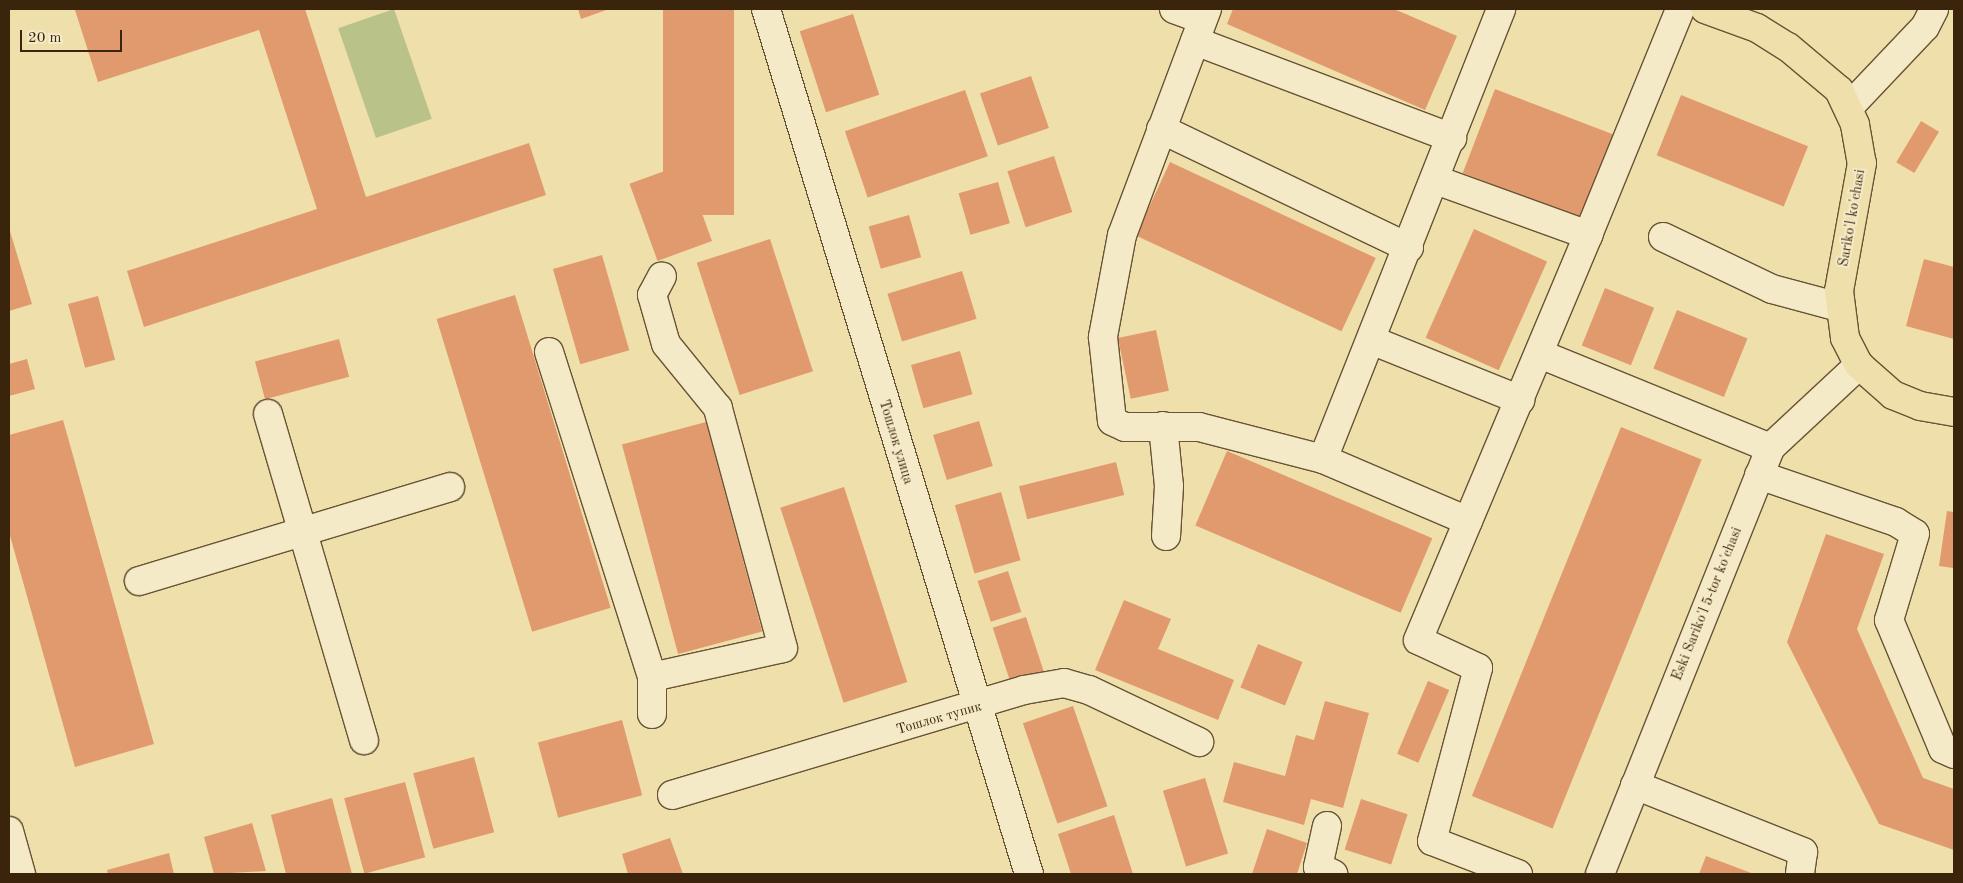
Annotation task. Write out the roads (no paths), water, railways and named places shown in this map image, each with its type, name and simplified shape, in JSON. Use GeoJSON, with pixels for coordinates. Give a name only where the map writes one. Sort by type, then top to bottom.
{"type":"FeatureCollection","features":[{"type":"Feature","properties":{"kind":"main road","name":"Sariko'l ko'chasi"},"geometry":{"type":"LineString","coordinates":[[1705,9],[1757,28],[1807,59],[1839,90],[1848,107],[1862,163],[1839,307],[1845,338],[1859,365],[1893,395],[1920,406],[1954,412]]}},
{"type":"Feature","properties":{"kind":"street","name":"Тошлок улица"},"geometry":{"type":"LineString","coordinates":[[766,9],[976,708],[1029,874]]}},
{"type":"Feature","properties":{"kind":"street"},"geometry":{"type":"LineString","coordinates":[[1174,9],[1452,138]]}},
{"type":"Feature","properties":{"kind":"street"},"geometry":{"type":"LineString","coordinates":[[1323,459],[1436,180],[1501,9]]}},
{"type":"Feature","properties":{"kind":"street"},"geometry":{"type":"LineString","coordinates":[[1518,874],[1432,841],[1478,668],[1418,640],[1540,354],[1680,9]]}},
{"type":"Feature","properties":{"kind":"street"},"geometry":{"type":"LineString","coordinates":[[1848,107],[1925,26],[1934,9]]}},
{"type":"Feature","properties":{"kind":"street"},"geometry":{"type":"LineString","coordinates":[[1202,23],[1122,235],[1103,337],[1112,421],[1125,427],[1199,427],[1323,459],[1468,521]]}},
{"type":"Feature","properties":{"kind":"street"},"geometry":{"type":"LineString","coordinates":[[1161,129],[1409,248]]}},
{"type":"Feature","properties":{"kind":"street"},"geometry":{"type":"LineString","coordinates":[[1436,180],[1588,235]]}},
{"type":"Feature","properties":{"kind":"street"},"geometry":{"type":"LineString","coordinates":[[1663,237],[1772,289],[1839,307]]}},
{"type":"Feature","properties":{"kind":"street"},"geometry":{"type":"LineString","coordinates":[[652,677],[783,648],[718,408],[666,344],[652,294],[662,276]]}},
{"type":"Feature","properties":{"kind":"street"},"geometry":{"type":"LineString","coordinates":[[1371,340],[1520,400]]}},
{"type":"Feature","properties":{"kind":"street"},"geometry":{"type":"LineString","coordinates":[[549,352],[652,677],[652,714]]}},
{"type":"Feature","properties":{"kind":"street"},"geometry":{"type":"LineString","coordinates":[[1540,354],[1770,448]]}},
{"type":"Feature","properties":{"kind":"street","name":"Eski Sariko'l 5-tor ko'chasi"},"geometry":{"type":"LineString","coordinates":[[1600,874],[1770,448],[1859,365]]}},
{"type":"Feature","properties":{"kind":"street"},"geometry":{"type":"LineString","coordinates":[[268,414],[364,740]]}},
{"type":"Feature","properties":{"kind":"street"},"geometry":{"type":"LineString","coordinates":[[1163,426],[1169,486],[1166,536]]}},
{"type":"Feature","properties":{"kind":"street"},"geometry":{"type":"LineString","coordinates":[[1759,475],[1896,522],[1915,534],[1888,620],[1943,749],[1954,754]]}},
{"type":"Feature","properties":{"kind":"street"},"geometry":{"type":"LineString","coordinates":[[139,581],[450,487]]}},
{"type":"Feature","properties":{"kind":"street","name":"Тошлок тупик"},"geometry":{"type":"LineString","coordinates":[[672,795],[976,708],[1024,690],[1064,683],[1089,690],[1199,742]]}},
{"type":"Feature","properties":{"kind":"street"},"geometry":{"type":"LineString","coordinates":[[1635,785],[1803,852],[1800,874]]}},
{"type":"Feature","properties":{"kind":"street"},"geometry":{"type":"LineString","coordinates":[[1327,826],[1318,867],[1333,874]]}},
{"type":"Feature","properties":{"kind":"street"},"geometry":{"type":"LineString","coordinates":[[9,831],[21,874]]}}]}
